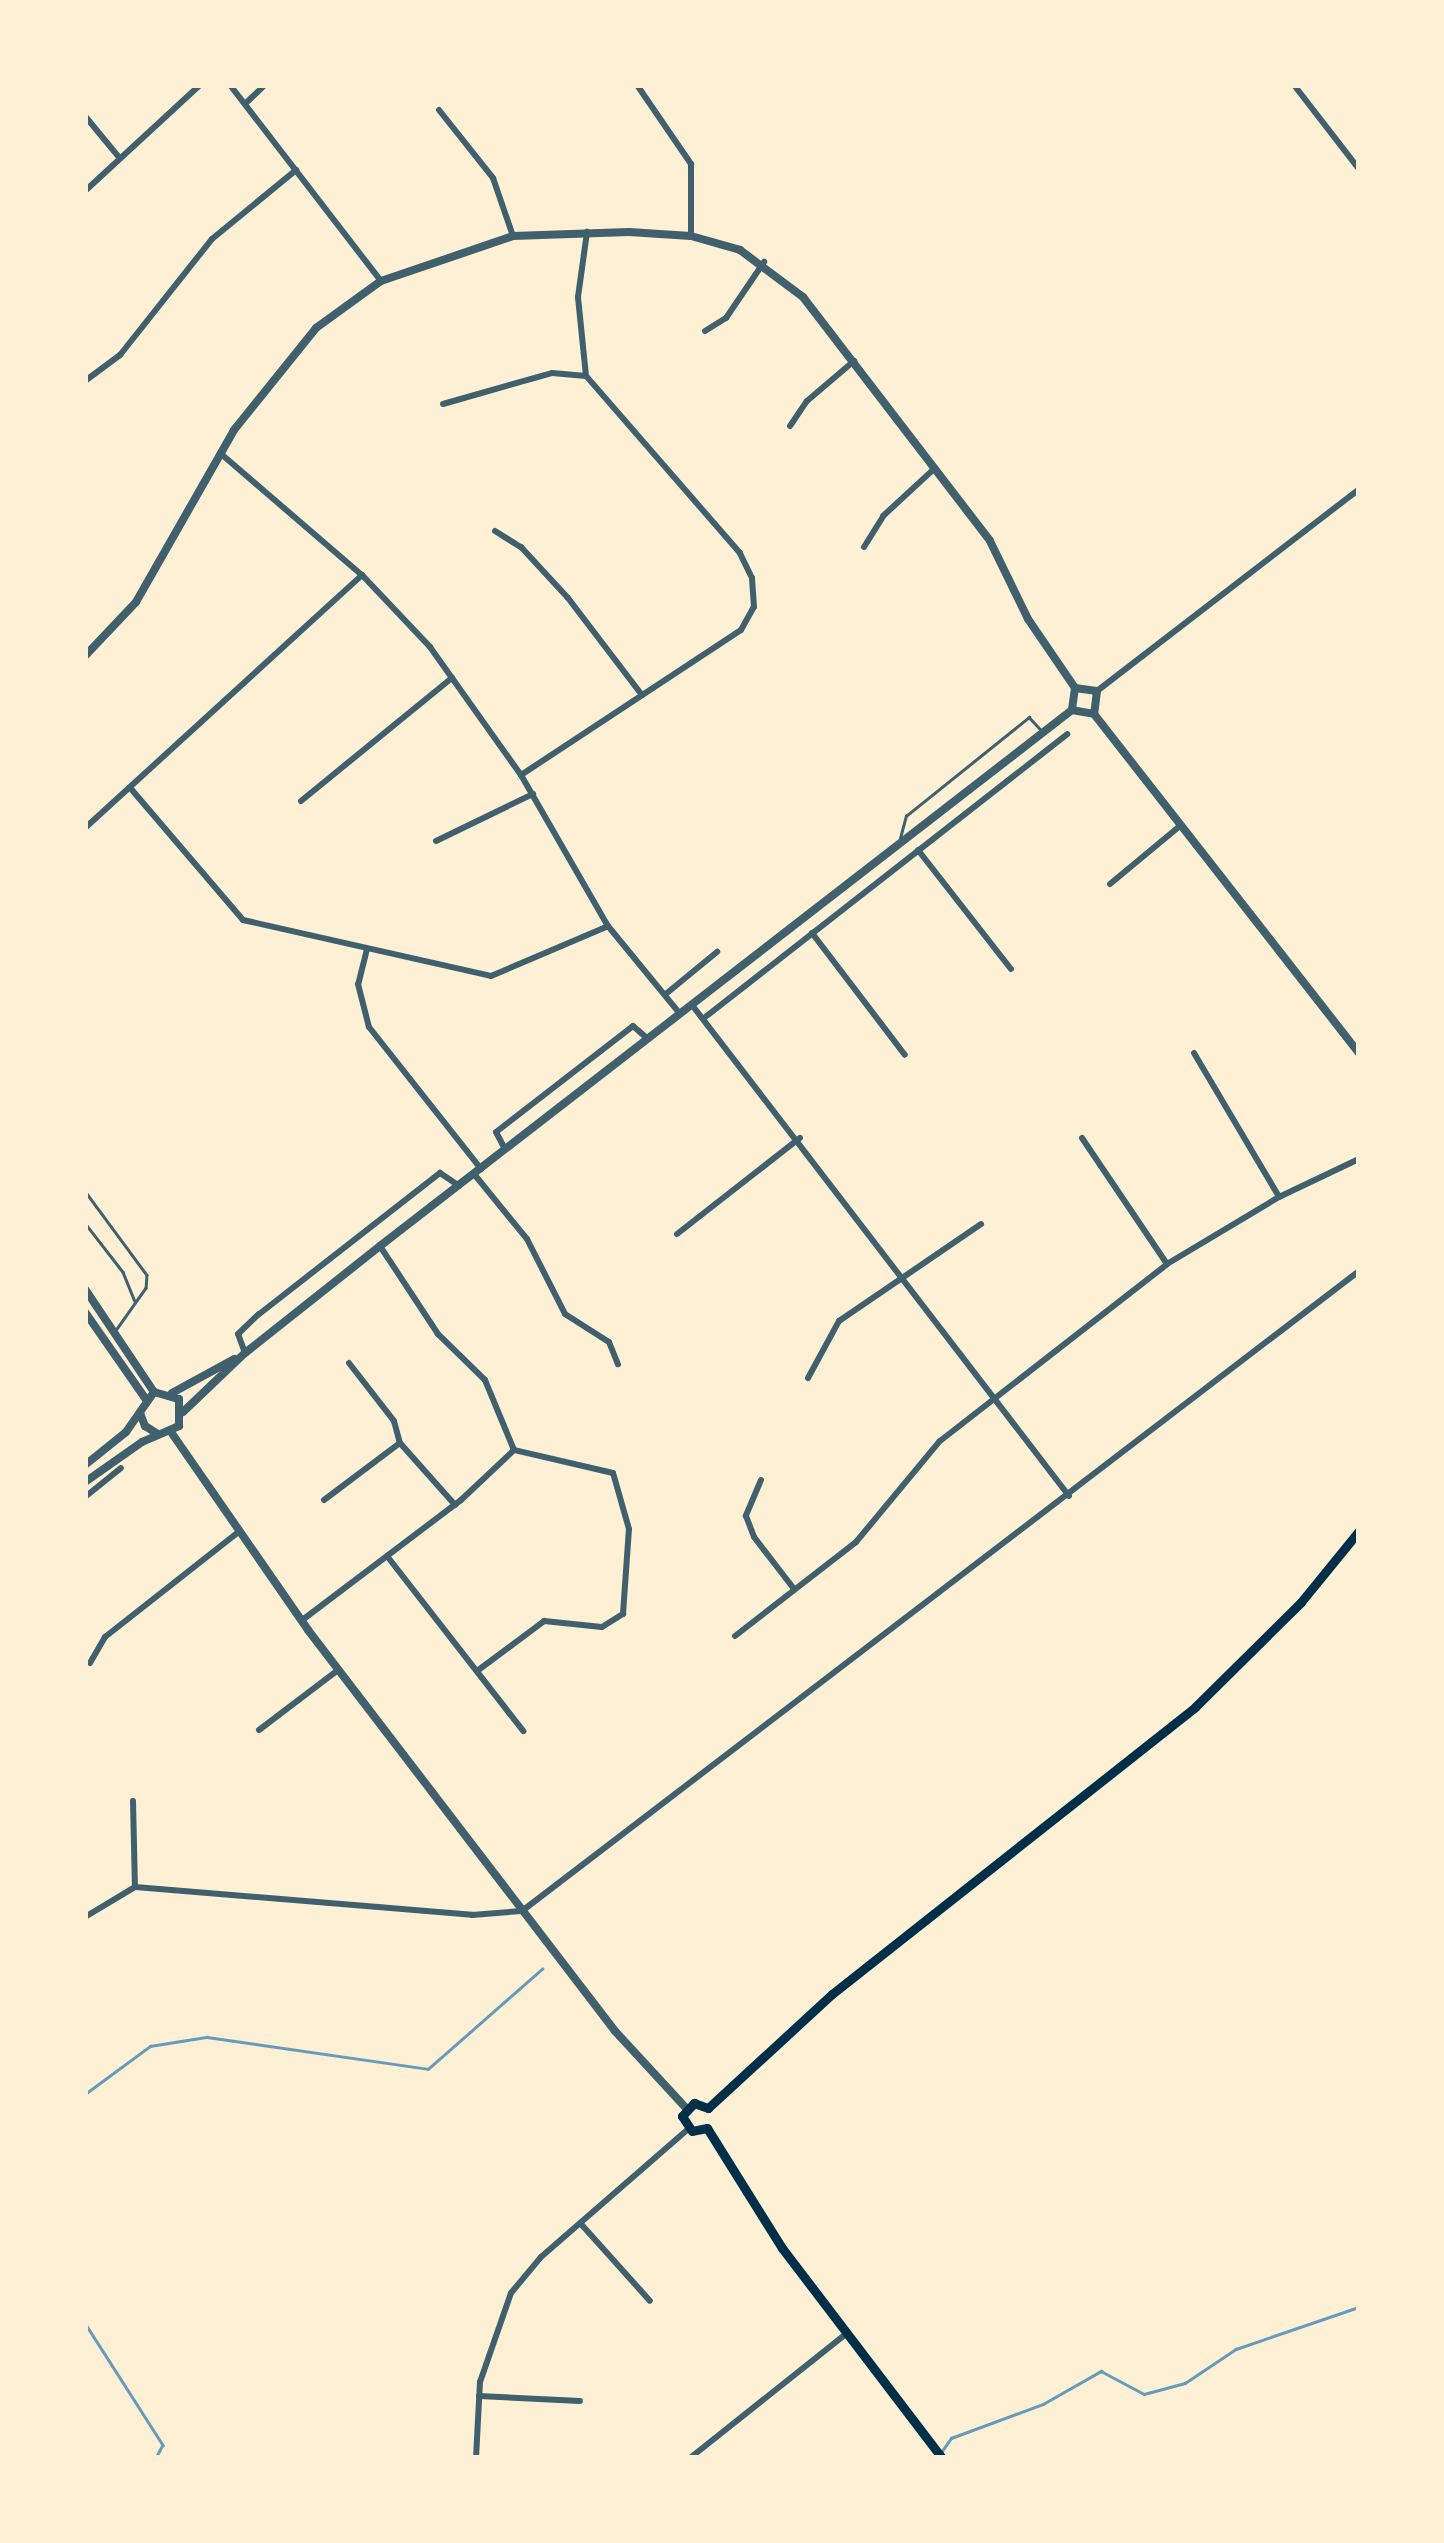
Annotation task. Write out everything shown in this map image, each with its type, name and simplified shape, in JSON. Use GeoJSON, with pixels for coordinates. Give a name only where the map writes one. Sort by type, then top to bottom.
{"type":"FeatureCollection","features":[{"type":"Feature","properties":{"kind":"main road"},"geometry":{"type":"LineString","coordinates":[[942,2458],[782,2248],[707,2128],[708,2108],[832,1994],[1195,1706],[1302,1602],[1359,1531]]}},
{"type":"Feature","properties":{"kind":"main road"},"geometry":{"type":"LineString","coordinates":[[707,2128],[688,2129],[686,2108],[699,2102],[708,2108]]}},
{"type":"Feature","properties":{"kind":"street"},"geometry":{"type":"LineString","coordinates":[[85,191],[118,156],[200,85]]}},
{"type":"Feature","properties":{"kind":"street"},"geometry":{"type":"LineString","coordinates":[[230,85],[381,281]]}},
{"type":"Feature","properties":{"kind":"street"},"geometry":{"type":"LineString","coordinates":[[245,104],[265,85]]}},
{"type":"Feature","properties":{"kind":"street"},"geometry":{"type":"LineString","coordinates":[[637,85],[691,164],[691,236]]}},
{"type":"Feature","properties":{"kind":"street"},"geometry":{"type":"LineString","coordinates":[[1294,85],[1359,169]]}},
{"type":"Feature","properties":{"kind":"street"},"geometry":{"type":"LineString","coordinates":[[439,110],[492,178],[512,236]]}},
{"type":"Feature","properties":{"kind":"street"},"geometry":{"type":"LineString","coordinates":[[85,116],[118,156]]}},
{"type":"Feature","properties":{"kind":"street"},"geometry":{"type":"LineString","coordinates":[[85,381],[120,355],[212,239],[296,170]]}},
{"type":"Feature","properties":{"kind":"street"},"geometry":{"type":"LineString","coordinates":[[521,775],[741,630],[754,607],[752,578],[724,532],[586,376],[578,297],[587,232]]}},
{"type":"Feature","properties":{"kind":"street"},"geometry":{"type":"LineString","coordinates":[[85,656],[136,602],[220,454],[316,328],[381,281],[512,236],[587,232],[691,236],[764,262],[803,297],[990,541],[1028,619],[1075,688],[1072,710],[245,1353],[184,1412],[171,1432],[158,1434],[85,1482]]}},
{"type":"Feature","properties":{"kind":"street"},"geometry":{"type":"LineString","coordinates":[[706,331],[726,318],[764,262]]}},
{"type":"Feature","properties":{"kind":"street"},"geometry":{"type":"LineString","coordinates":[[790,426],[808,401],[854,361]]}},
{"type":"Feature","properties":{"kind":"street"},"geometry":{"type":"LineString","coordinates":[[443,404],[552,372],[586,376]]}},
{"type":"Feature","properties":{"kind":"street"},"geometry":{"type":"LineString","coordinates":[[220,454],[362,575],[452,678],[533,794],[608,926],[680,1014]]}},
{"type":"Feature","properties":{"kind":"street"},"geometry":{"type":"LineString","coordinates":[[864,546],[883,516],[935,468]]}},
{"type":"Feature","properties":{"kind":"street"},"geometry":{"type":"LineString","coordinates":[[1094,714],[1097,691],[1359,489]]}},
{"type":"Feature","properties":{"kind":"street"},"geometry":{"type":"LineString","coordinates":[[496,531],[521,547],[568,598],[642,695]]}},
{"type":"Feature","properties":{"kind":"street"},"geometry":{"type":"LineString","coordinates":[[85,828],[132,790],[362,575]]}},
{"type":"Feature","properties":{"kind":"street"},"geometry":{"type":"LineString","coordinates":[[301,801],[452,678]]}},
{"type":"Feature","properties":{"kind":"street"},"geometry":{"type":"LineString","coordinates":[[1075,688],[1097,691]]}},
{"type":"Feature","properties":{"kind":"street"},"geometry":{"type":"LineString","coordinates":[[1072,710],[1094,714],[1359,1053]]}},
{"type":"Feature","properties":{"kind":"street"},"geometry":{"type":"LineString","coordinates":[[704,1018],[1067,734]]}},
{"type":"Feature","properties":{"kind":"street"},"geometry":{"type":"LineString","coordinates":[[132,790],[243,920],[491,976],[608,926]]}},
{"type":"Feature","properties":{"kind":"street"},"geometry":{"type":"LineString","coordinates":[[436,841],[533,794]]}},
{"type":"Feature","properties":{"kind":"street"},"geometry":{"type":"LineString","coordinates":[[1110,884],[1182,824]]}},
{"type":"Feature","properties":{"kind":"street"},"geometry":{"type":"LineString","coordinates":[[918,850],[1011,969]]}},
{"type":"Feature","properties":{"kind":"street"},"geometry":{"type":"LineString","coordinates":[[812,933],[905,1055]]}},
{"type":"Feature","properties":{"kind":"street"},"geometry":{"type":"LineString","coordinates":[[367,949],[358,984],[369,1027],[527,1239],[564,1314],[609,1342],[618,1364]]}},
{"type":"Feature","properties":{"kind":"street"},"geometry":{"type":"LineString","coordinates":[[667,994],[716,952]]}},
{"type":"Feature","properties":{"kind":"street"},"geometry":{"type":"LineString","coordinates":[[692,1006],[800,1138],[1070,1496]]}},
{"type":"Feature","properties":{"kind":"street"},"geometry":{"type":"LineString","coordinates":[[504,1150],[496,1132],[633,1026],[648,1039]]}},
{"type":"Feature","properties":{"kind":"street"},"geometry":{"type":"LineString","coordinates":[[1194,1053],[1278,1197]]}},
{"type":"Feature","properties":{"kind":"street"},"geometry":{"type":"LineString","coordinates":[[677,1234],[800,1138]]}},
{"type":"Feature","properties":{"kind":"street"},"geometry":{"type":"LineString","coordinates":[[1082,1138],[1167,1264]]}},
{"type":"Feature","properties":{"kind":"street"},"geometry":{"type":"LineString","coordinates":[[736,1636],[856,1542],[940,1441],[1000,1400],[1167,1264],[1278,1197],[1359,1158]]}},
{"type":"Feature","properties":{"kind":"street"},"geometry":{"type":"LineString","coordinates":[[245,1353],[238,1334],[440,1173],[459,1186]]}},
{"type":"Feature","properties":{"kind":"street"},"geometry":{"type":"LineString","coordinates":[[808,1378],[839,1321],[902,1273],[981,1224]]}},
{"type":"Feature","properties":{"kind":"street"},"geometry":{"type":"LineString","coordinates":[[380,1246],[438,1334],[485,1380],[514,1450]]}},
{"type":"Feature","properties":{"kind":"street"},"geometry":{"type":"LineString","coordinates":[[85,1917],[135,1887],[472,1915],[522,1911],[1070,1496],[1359,1271]]}},
{"type":"Feature","properties":{"kind":"street"},"geometry":{"type":"LineString","coordinates":[[85,1288],[154,1392]]}},
{"type":"Feature","properties":{"kind":"street"},"geometry":{"type":"LineString","coordinates":[[85,1312],[144,1398]]}},
{"type":"Feature","properties":{"kind":"street"},"geometry":{"type":"LineString","coordinates":[[85,1465],[140,1412],[144,1398],[154,1392],[172,1393],[245,1353]]}},
{"type":"Feature","properties":{"kind":"street"},"geometry":{"type":"LineString","coordinates":[[348,1363],[394,1422],[400,1443],[455,1505]]}},
{"type":"Feature","properties":{"kind":"street"},"geometry":{"type":"LineString","coordinates":[[172,1393],[184,1412]]}},
{"type":"Feature","properties":{"kind":"street"},"geometry":{"type":"LineString","coordinates":[[140,1412],[144,1426],[158,1434]]}},
{"type":"Feature","properties":{"kind":"street"},"geometry":{"type":"LineString","coordinates":[[171,1432],[237,1532],[338,1670],[615,2031],[686,2108]]}},
{"type":"Feature","properties":{"kind":"street"},"geometry":{"type":"LineString","coordinates":[[324,1500],[400,1443]]}},
{"type":"Feature","properties":{"kind":"street"},"geometry":{"type":"LineString","coordinates":[[301,1621],[455,1505],[514,1450]]}},
{"type":"Feature","properties":{"kind":"street"},"geometry":{"type":"LineString","coordinates":[[478,1670],[544,1621],[602,1626],[623,1614],[628,1528],[613,1473],[514,1450]]}},
{"type":"Feature","properties":{"kind":"street"},"geometry":{"type":"LineString","coordinates":[[85,1497],[122,1468]]}},
{"type":"Feature","properties":{"kind":"street"},"geometry":{"type":"LineString","coordinates":[[761,1480],[746,1516],[754,1537],[794,1589]]}},
{"type":"Feature","properties":{"kind":"street"},"geometry":{"type":"LineString","coordinates":[[90,1663],[105,1637],[237,1532]]}},
{"type":"Feature","properties":{"kind":"street"},"geometry":{"type":"LineString","coordinates":[[387,1556],[523,1731]]}},
{"type":"Feature","properties":{"kind":"street"},"geometry":{"type":"LineString","coordinates":[[259,1730],[338,1670]]}},
{"type":"Feature","properties":{"kind":"street"},"geometry":{"type":"LineString","coordinates":[[134,1801],[135,1887]]}},
{"type":"Feature","properties":{"kind":"street"},"geometry":{"type":"LineString","coordinates":[[476,2458],[479,2396],[492,2338],[511,2293],[581,2224],[688,2129]]}},
{"type":"Feature","properties":{"kind":"street"},"geometry":{"type":"LineString","coordinates":[[581,2224],[650,2301]]}},
{"type":"Feature","properties":{"kind":"street"},"geometry":{"type":"LineString","coordinates":[[690,2458],[846,2334]]}},
{"type":"Feature","properties":{"kind":"street"},"geometry":{"type":"LineString","coordinates":[[479,2396],[580,2401]]}},
{"type":"Feature","properties":{"kind":"lane"},"geometry":{"type":"LineString","coordinates":[[898,844],[906,816],[1029,718],[1042,732]]}},
{"type":"Feature","properties":{"kind":"lane"},"geometry":{"type":"LineString","coordinates":[[85,1190],[146,1270],[147,1284],[115,1332]]}},
{"type":"Feature","properties":{"kind":"lane"},"geometry":{"type":"LineString","coordinates":[[85,1222],[123,1272],[136,1302]]}},
{"type":"Feature","properties":{"kind":"waterway"},"geometry":{"type":"LineString","coordinates":[[85,2094],[150,2046],[207,2037],[428,2069],[542,1969]]}},
{"type":"Feature","properties":{"kind":"waterway"},"geometry":{"type":"LineString","coordinates":[[942,2451],[951,2438],[1043,2404],[1101,2371],[1144,2394],[1185,2383],[1236,2349],[1359,2307]]}},
{"type":"Feature","properties":{"kind":"waterway"},"geometry":{"type":"LineString","coordinates":[[85,2323],[163,2445],[156,2458]]}}]}
